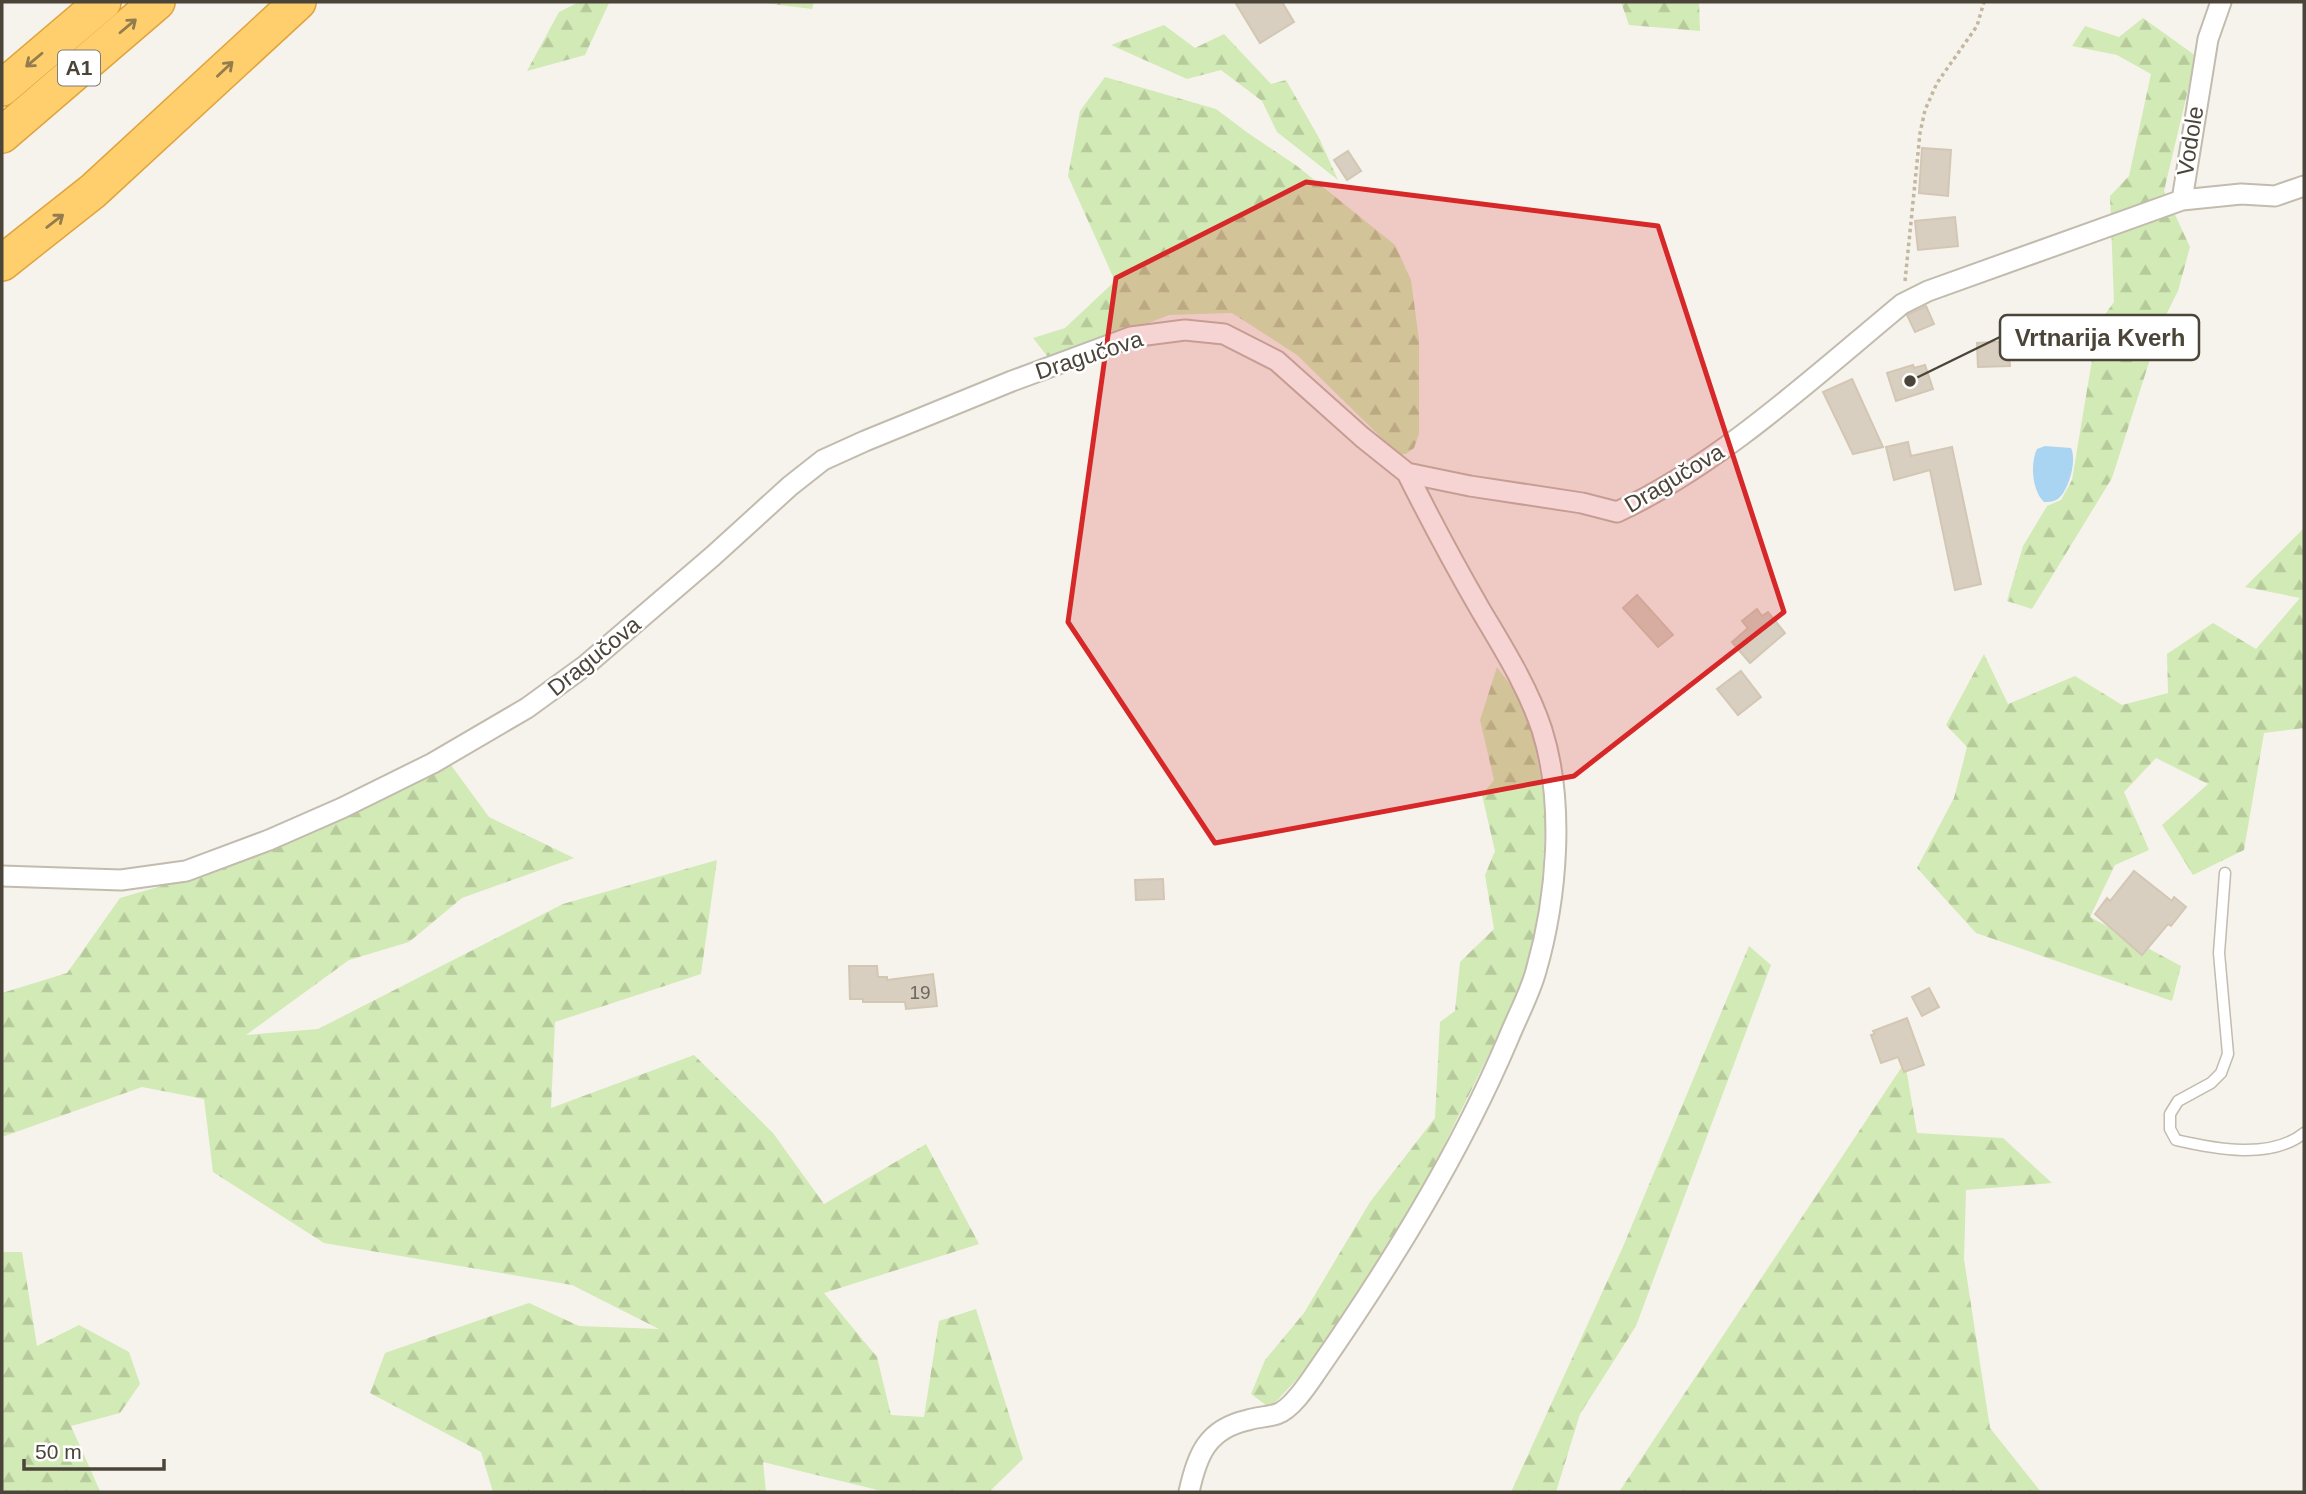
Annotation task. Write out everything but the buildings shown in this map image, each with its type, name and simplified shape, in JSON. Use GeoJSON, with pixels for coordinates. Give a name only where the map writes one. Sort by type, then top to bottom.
{"type":"FeatureCollection","features":[{"type":"Feature","properties":{"kind":"highway","name":"A1"},"geometry":{"type":"LineString","coordinates":[[2,88],[103,2]]}},
{"type":"Feature","properties":{"kind":"highway","name":"A1"},"geometry":{"type":"LineString","coordinates":[[2,135],[157,2]]}},
{"type":"Feature","properties":{"kind":"highway"},"geometry":{"type":"LineString","coordinates":[[2,263],[93,191],[298,2]]}},
{"type":"Feature","properties":{"kind":"street","name":"Vodole"},"geometry":{"type":"LineString","coordinates":[[2221,2],[2208,39],[2182,200],[2241,194],[2275,196],[2304,186]]}},
{"type":"Feature","properties":{"kind":"street","name":"Dragučova"},"geometry":{"type":"LineString","coordinates":[[2,876],[121,880],[186,870],[269,840],[342,808],[433,763],[527,708],[586,665],[823,460],[1012,381],[1131,337],[1185,330],[1224,334],[1277,361],[1362,437],[1406,472],[1470,486],[1582,503],[1617,512],[1680,477],[1732,443],[1902,304],[1928,291],[1987,269],[2182,200]]}},
{"type":"Feature","properties":{"kind":"street"},"geometry":{"type":"LineString","coordinates":[[1189,1492],[1194,1467],[1206,1443],[1226,1427],[1245,1420],[1280,1414],[1303,1391],[1331,1352],[1393,1256],[1462,1134],[1492,1077],[1536,972],[1552,895],[1554,775],[1542,729],[1521,680],[1435,529],[1406,472]]}},
{"type":"Feature","properties":{"kind":"lane"},"geometry":{"type":"LineString","coordinates":[[2225,873],[2219,953],[2228,1054],[2221,1073],[2211,1083],[2178,1101],[2170,1114],[2170,1129],[2176,1140],[2241,1150],[2271,1148],[2295,1141],[2304,1133]]}},
{"type":"Feature","properties":{"kind":"path"},"geometry":{"type":"LineString","coordinates":[[1902,304],[1920,133],[1925,110],[1937,83],[1977,26],[1984,2]]}},
{"type":"Feature","properties":{"kind":"highlighted area"},"geometry":{"type":"Polygon","coordinates":[[[1306,182],[1658,226],[1784,612],[1574,776],[1215,843],[1068,622],[1116,278],[1306,182]]]}},
{"type":"Feature","properties":{"kind":"green space"},"geometry":{"type":"Polygon","coordinates":[[[579,2],[614,2],[609,3],[585,55],[527,71],[559,12],[579,2]]]}},
{"type":"Feature","properties":{"kind":"green space"},"geometry":{"type":"Polygon","coordinates":[[[755,2],[814,2],[812,9],[755,2]]]}},
{"type":"Feature","properties":{"kind":"green space"},"geometry":{"type":"Polygon","coordinates":[[[1621,2],[1699,2],[1700,31],[1629,25],[1621,2]]]}},
{"type":"Feature","properties":{"kind":"green space"},"geometry":{"type":"Polygon","coordinates":[[[2143,18],[2196,56],[2164,191],[2190,247],[2178,291],[2161,325],[2112,478],[2032,609],[2007,601],[2023,546],[2047,506],[2061,500],[2072,480],[2098,324],[2114,302],[2110,196],[2129,176],[2151,74],[2117,55],[2072,46],[2085,26],[2119,37],[2143,18]]]}},
{"type":"Feature","properties":{"kind":"green space"},"geometry":{"type":"Polygon","coordinates":[[[1164,25],[1195,48],[1224,34],[1271,84],[1286,80],[1319,138],[1338,180],[1277,132],[1262,101],[1221,70],[1187,79],[1111,45],[1164,25]]]}},
{"type":"Feature","properties":{"kind":"green space"},"geometry":{"type":"Polygon","coordinates":[[[1105,77],[1216,109],[1297,166],[1395,245],[1411,280],[1419,340],[1419,434],[1414,448],[1406,454],[1398,454],[1297,355],[1232,313],[1169,315],[1051,361],[1033,338],[1065,328],[1115,281],[1068,176],[1080,111],[1105,77]]]}},
{"type":"Feature","properties":{"kind":"green space"},"geometry":{"type":"Polygon","coordinates":[[[2304,528],[2304,728],[2264,733],[2244,850],[2193,875],[2162,825],[2208,784],[2156,758],[2124,792],[2149,850],[2115,865],[2090,917],[2181,966],[2172,1001],[1976,933],[1917,868],[1954,798],[1967,747],[1946,725],[1984,654],[2008,704],[2075,676],[2122,705],[2168,693],[2167,654],[2213,623],[2256,649],[2300,598],[2245,587],[2304,528]]]}},
{"type":"Feature","properties":{"kind":"green space"},"geometry":{"type":"Polygon","coordinates":[[[1497,667],[1529,710],[1546,810],[1541,898],[1524,983],[1419,1196],[1317,1358],[1270,1408],[1251,1394],[1265,1360],[1304,1313],[1370,1202],[1435,1118],[1440,1022],[1455,1011],[1460,962],[1494,929],[1485,875],[1495,851],[1482,795],[1494,780],[1480,720],[1497,667]]]}},
{"type":"Feature","properties":{"kind":"green space"},"geometry":{"type":"Polygon","coordinates":[[[448,761],[489,817],[574,858],[462,898],[409,942],[349,960],[246,1035],[318,1029],[563,904],[717,860],[701,974],[555,1022],[551,1108],[694,1055],[773,1133],[824,1204],[926,1144],[979,1244],[824,1293],[877,1357],[891,1415],[924,1417],[939,1321],[976,1309],[1023,1459],[989,1492],[886,1492],[763,1462],[766,1492],[493,1492],[481,1452],[370,1393],[385,1353],[529,1303],[579,1326],[659,1329],[572,1285],[324,1243],[213,1172],[204,1099],[142,1087],[2,1137],[2,993],[67,973],[120,898],[189,878],[448,761]]]}},
{"type":"Feature","properties":{"kind":"green space"},"geometry":{"type":"Polygon","coordinates":[[[1749,946],[1771,965],[1636,1326],[1580,1414],[1556,1492],[1511,1492],[1622,1249],[1749,946]]]}},
{"type":"Feature","properties":{"kind":"green space"},"geometry":{"type":"Polygon","coordinates":[[[1905,1062],[1917,1133],[2003,1138],[2052,1183],[1966,1190],[1964,1259],[1990,1428],[2041,1492],[1619,1492],[1905,1062]]]}},
{"type":"Feature","properties":{"kind":"green space"},"geometry":{"type":"Polygon","coordinates":[[[2,1252],[22,1252],[37,1346],[79,1325],[129,1352],[140,1384],[120,1413],[71,1426],[100,1491],[2,1492],[2,1252]]]}},
{"type":"Feature","properties":{"kind":"water"},"geometry":{"type":"Polygon","coordinates":[[[2045,446],[2071,448],[2073,453],[2071,474],[2066,487],[2060,497],[2050,502],[2044,502],[2040,497],[2033,469],[2037,449],[2045,446]]]}},
{"type":"Feature","properties":{"kind":"place","name":"Vrtnarija Kverh"},"geometry":{"type":"Point","coordinates":[1910,381]}}]}
